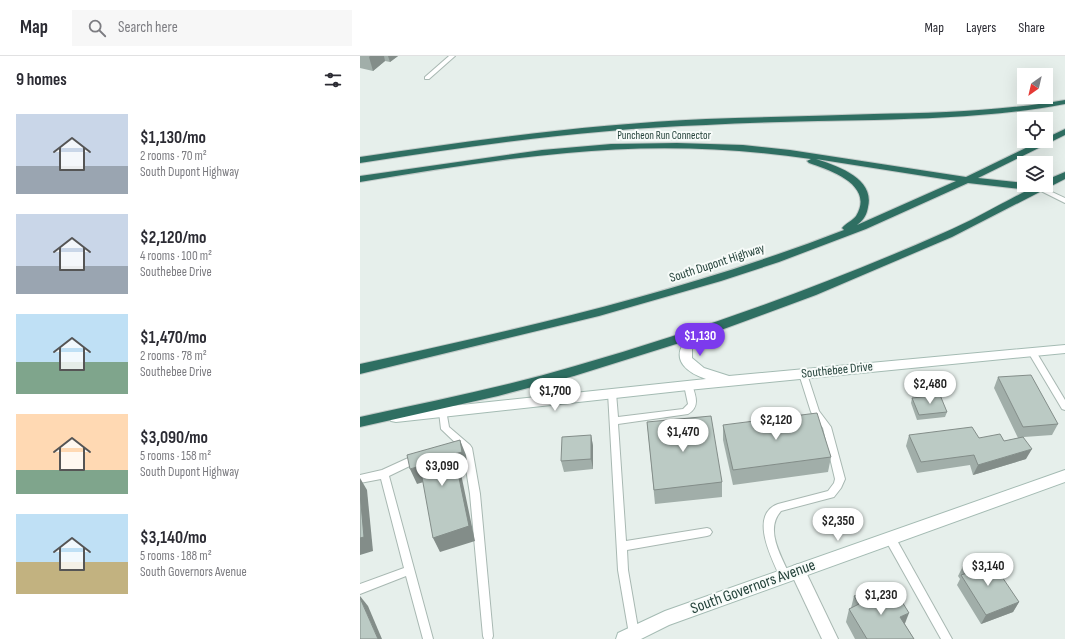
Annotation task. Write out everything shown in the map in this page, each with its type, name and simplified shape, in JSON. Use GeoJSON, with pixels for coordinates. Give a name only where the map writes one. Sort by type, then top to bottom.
{"type":"FeatureCollection","features":[{"type":"Feature","properties":{"kind":"highway","name":"Puncheon Run Connector"},"geometry":{"type":"LineString","coordinates":[[360,160],[482,142],[623,126],[763,120],[933,116],[994,112],[1065,102]]}},
{"type":"Feature","properties":{"kind":"highway","name":"South Dupont Highway"},"geometry":{"type":"LineString","coordinates":[[360,369],[524,332],[646,300],[743,271],[834,238],[968,180],[1065,132]]}},
{"type":"Feature","properties":{"kind":"highway","name":"Puncheon Run Connector"},"geometry":{"type":"LineString","coordinates":[[360,179],[520,155],[589,148],[681,146],[766,150],[841,159],[968,180],[1017,184]]}},
{"type":"Feature","properties":{"kind":"highway"},"geometry":{"type":"LineString","coordinates":[[766,150],[829,166],[849,176],[863,189],[866,203],[860,217],[834,238]]}},
{"type":"Feature","properties":{"kind":"highway"},"geometry":{"type":"LineString","coordinates":[[1053,181],[1065,175]]}},
{"type":"Feature","properties":{"kind":"highway"},"geometry":{"type":"LineString","coordinates":[[360,422],[379,419],[498,391],[574,371],[717,327],[812,292],[948,235],[1031,192]]}},
{"type":"Feature","properties":{"kind":"street"},"geometry":{"type":"LineString","coordinates":[[717,327],[692,341],[686,347],[685,356],[690,366],[703,373],[729,381]]}},
{"type":"Feature","properties":{"kind":"street","name":"Southebee Drive"},"geometry":{"type":"LineString","coordinates":[[379,419],[688,385],[1065,348]]}},
{"type":"Feature","properties":{"kind":"street","name":"South Governors Avenue"},"geometry":{"type":"LineString","coordinates":[[629,636],[665,619],[1065,476]]}},
{"type":"Feature","properties":{"kind":"street"},"geometry":{"type":"LineString","coordinates":[[792,573],[830,639]]}},
{"type":"Feature","properties":{"kind":"lane"},"geometry":{"type":"LineString","coordinates":[[427,78],[452,56]]}},
{"type":"Feature","properties":{"kind":"lane"},"geometry":{"type":"LineString","coordinates":[[1052,192],[1065,201]]}},
{"type":"Feature","properties":{"kind":"lane"},"geometry":{"type":"LineString","coordinates":[[1032,352],[1065,407]]}},
{"type":"Feature","properties":{"kind":"lane"},"geometry":{"type":"LineString","coordinates":[[792,573],[767,531],[773,511],[778,508],[831,494],[838,485],[840,479],[827,427],[814,412],[803,374]]}},
{"type":"Feature","properties":{"kind":"lane"},"geometry":{"type":"LineString","coordinates":[[614,421],[685,412],[692,407],[693,402],[688,385]]}},
{"type":"Feature","properties":{"kind":"lane"},"geometry":{"type":"LineString","coordinates":[[612,394],[621,546],[629,636]]}},
{"type":"Feature","properties":{"kind":"lane"},"geometry":{"type":"LineString","coordinates":[[444,412],[445,430],[454,441],[467,448],[475,494],[486,638]]}},
{"type":"Feature","properties":{"kind":"lane"},"geometry":{"type":"LineString","coordinates":[[360,479],[384,474],[424,455]]}},
{"type":"Feature","properties":{"kind":"lane"},"geometry":{"type":"LineString","coordinates":[[384,474],[428,639]]}},
{"type":"Feature","properties":{"kind":"lane"},"geometry":{"type":"LineString","coordinates":[[621,546],[707,532]]}},
{"type":"Feature","properties":{"kind":"lane"},"geometry":{"type":"LineString","coordinates":[[890,538],[947,639]]}},
{"type":"Feature","properties":{"kind":"lane"},"geometry":{"type":"LineString","coordinates":[[360,589],[410,570]]}},
{"type":"Feature","properties":{"kind":"building"},"geometry":{"type":"Polygon","coordinates":[[[1031,375],[1058,424],[1023,427],[998,377],[1031,375]]]}},
{"type":"Feature","properties":{"kind":"building"},"geometry":{"type":"Polygon","coordinates":[[[940,395],[947,412],[919,415],[912,398],[940,395]]]}},
{"type":"Feature","properties":{"kind":"building"},"geometry":{"type":"Polygon","coordinates":[[[817,413],[831,457],[733,470],[723,425],[817,413]]]}},
{"type":"Feature","properties":{"kind":"building"},"geometry":{"type":"Polygon","coordinates":[[[711,416],[722,482],[654,490],[647,422],[711,416]]]}},
{"type":"Feature","properties":{"kind":"building"},"geometry":{"type":"Polygon","coordinates":[[[972,427],[979,438],[1000,434],[1004,441],[1023,437],[1032,449],[978,465],[974,455],[921,462],[909,435],[972,427]]]}},
{"type":"Feature","properties":{"kind":"building"},"geometry":{"type":"Polygon","coordinates":[[[591,435],[591,459],[561,461],[562,437],[591,435]]]}},
{"type":"Feature","properties":{"kind":"building"},"geometry":{"type":"Polygon","coordinates":[[[460,440],[462,452],[454,454],[469,526],[433,538],[420,466],[410,469],[407,455],[460,440]]]}},
{"type":"Feature","properties":{"kind":"building"},"geometry":{"type":"Polygon","coordinates":[[[360,493],[364,537],[360,538],[360,493]]]}},
{"type":"Feature","properties":{"kind":"building"},"geometry":{"type":"Polygon","coordinates":[[[983,559],[988,567],[994,565],[1019,602],[986,615],[961,575],[967,573],[963,566],[983,559]]]}},
{"type":"Feature","properties":{"kind":"building"},"geometry":{"type":"Polygon","coordinates":[[[873,588],[880,598],[896,592],[909,613],[900,617],[914,639],[867,639],[849,609],[859,604],[854,596],[873,588]]]}},
{"type":"Feature","properties":{"kind":"building"},"geometry":{"type":"Polygon","coordinates":[[[360,598],[378,639],[360,639],[360,598]]]}}]}
